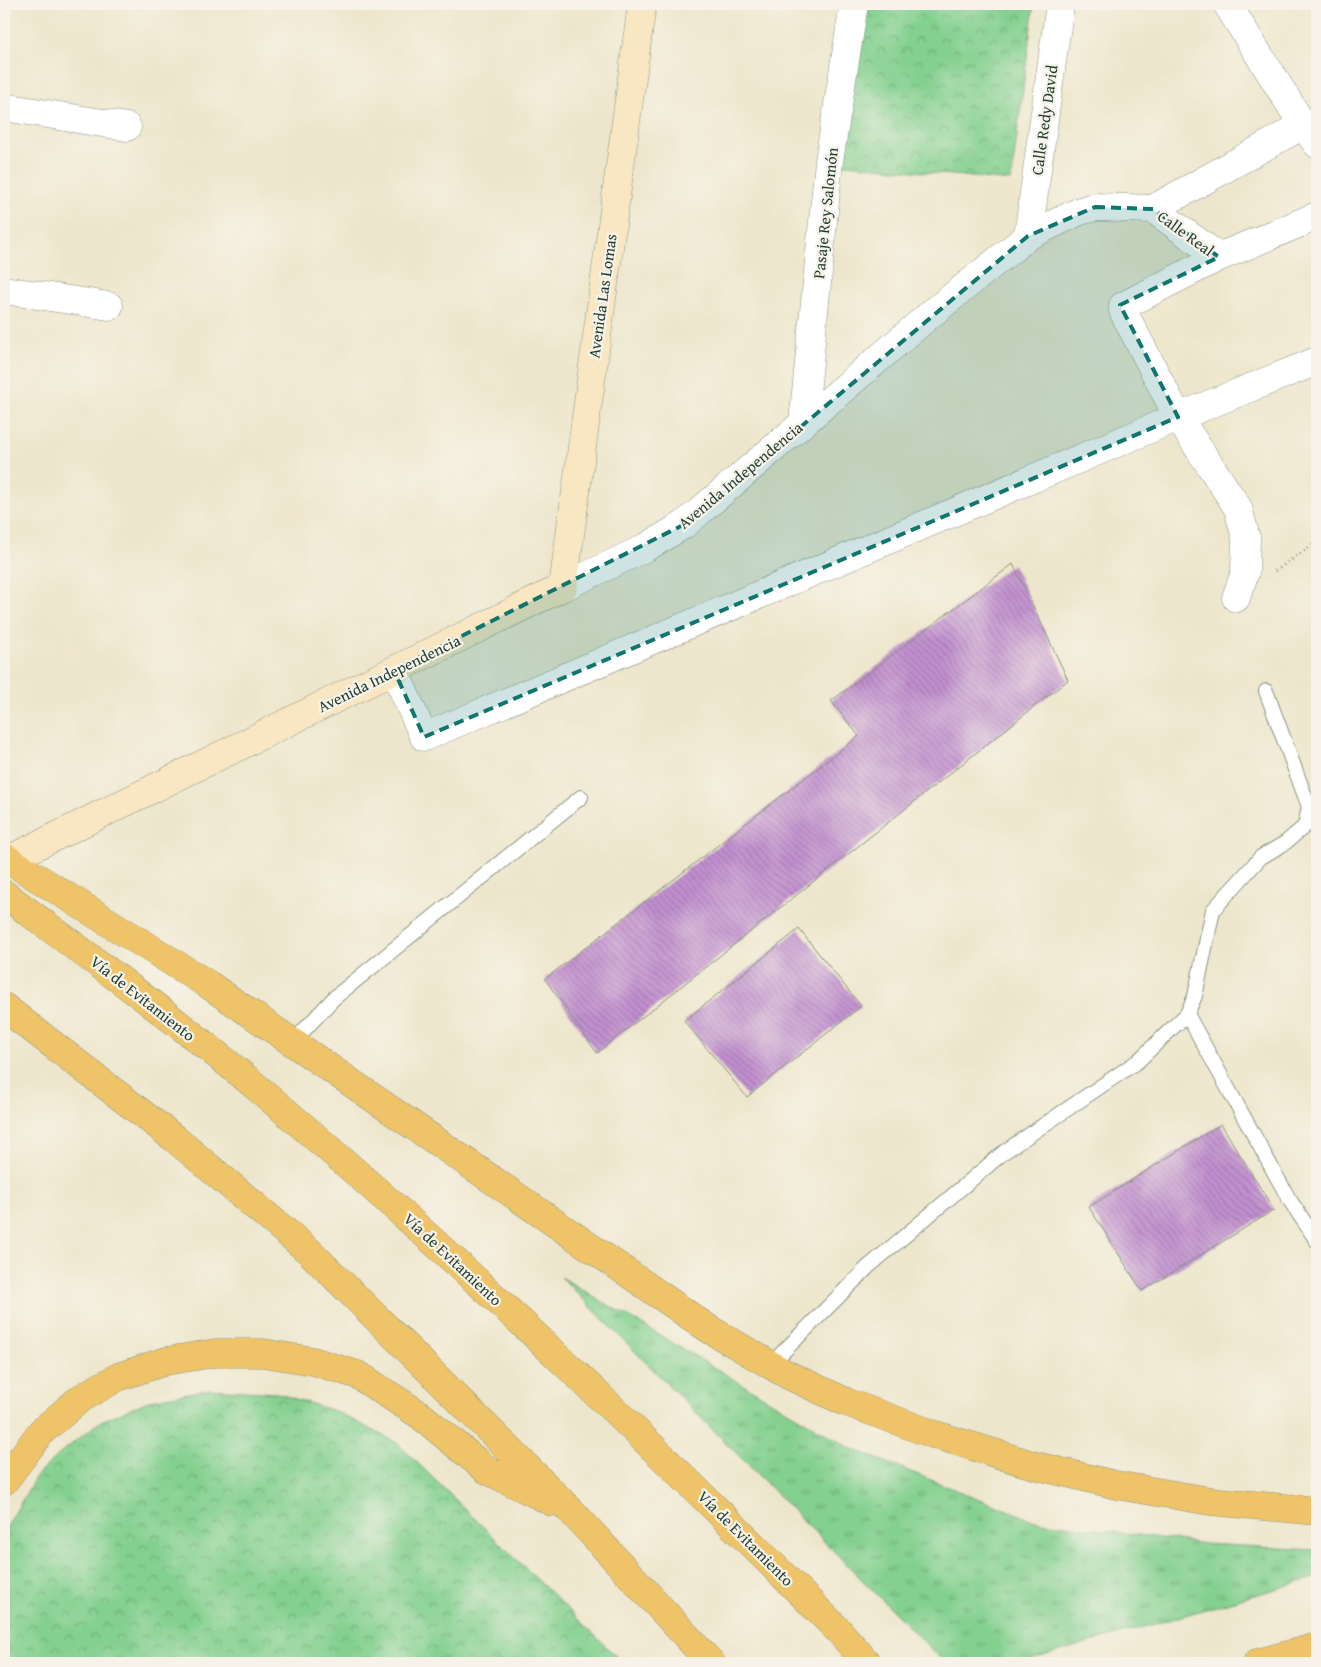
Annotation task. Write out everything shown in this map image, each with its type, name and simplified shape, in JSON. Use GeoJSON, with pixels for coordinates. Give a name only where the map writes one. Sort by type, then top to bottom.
{"type":"FeatureCollection","features":[{"type":"Feature","properties":{"kind":"highway"},"geometry":{"type":"LineString","coordinates":[[7,858],[209,985],[709,1329],[770,1365],[846,1402],[933,1434],[1034,1465],[1116,1485],[1210,1501],[1317,1511]]}},
{"type":"Feature","properties":{"kind":"highway","name":"Vía de Evitamiento"},"geometry":{"type":"LineString","coordinates":[[4,894],[124,983],[264,1093],[404,1214],[622,1415],[839,1631],[867,1663]]}},
{"type":"Feature","properties":{"kind":"highway"},"geometry":{"type":"LineString","coordinates":[[4,1007],[174,1138],[310,1252],[573,1513],[712,1663]]}},
{"type":"Feature","properties":{"kind":"highway"},"geometry":{"type":"LineString","coordinates":[[4,1481],[42,1431],[81,1398],[118,1377],[166,1361],[215,1353],[264,1353],[313,1360],[358,1375],[420,1415],[487,1470],[573,1513]]}},
{"type":"Feature","properties":{"kind":"highway"},"geometry":{"type":"LineString","coordinates":[[1257,1663],[1317,1647]]}},
{"type":"Feature","properties":{"kind":"main road","name":"Avenida Las Lomas"},"geometry":{"type":"LineString","coordinates":[[563,588],[637,5]]}},
{"type":"Feature","properties":{"kind":"main road","name":"Avenida Independencia"},"geometry":{"type":"LineString","coordinates":[[7,858],[563,588]]}},
{"type":"Feature","properties":{"kind":"street","name":"Pasaje Rey Salomón"},"geometry":{"type":"LineString","coordinates":[[803,423],[829,161],[854,4]]}},
{"type":"Feature","properties":{"kind":"street","name":"Calle Redy David"},"geometry":{"type":"LineString","coordinates":[[1028,236],[1060,4]]}},
{"type":"Feature","properties":{"kind":"street"},"geometry":{"type":"LineString","coordinates":[[1152,209],[1310,134],[1227,4]]}},
{"type":"Feature","properties":{"kind":"street"},"geometry":{"type":"LineString","coordinates":[[4,107],[127,127]]}},
{"type":"Feature","properties":{"kind":"street","name":"Avenida Independencia"},"geometry":{"type":"LineString","coordinates":[[563,588],[645,548],[685,524],[926,318],[1028,236],[1080,211],[1095,207],[1152,209]]}},
{"type":"Feature","properties":{"kind":"street","name":"Calle Real"},"geometry":{"type":"LineString","coordinates":[[1152,209],[1219,257]]}},
{"type":"Feature","properties":{"kind":"street"},"geometry":{"type":"LineString","coordinates":[[1236,598],[1245,572],[1246,538],[1238,508],[1178,417],[1123,311],[1123,306],[1219,257],[1317,216]]}},
{"type":"Feature","properties":{"kind":"street"},"geometry":{"type":"LineString","coordinates":[[4,290],[109,306]]}},
{"type":"Feature","properties":{"kind":"street"},"geometry":{"type":"LineString","coordinates":[[394,670],[424,737],[1178,417],[1317,361]]}},
{"type":"Feature","properties":{"kind":"lane"},"geometry":{"type":"LineString","coordinates":[[770,1365],[868,1267],[1004,1152],[1138,1061],[1187,1014],[1195,996],[1213,910],[1261,857],[1285,843],[1305,826],[1310,807],[1266,691]]}},
{"type":"Feature","properties":{"kind":"lane"},"geometry":{"type":"LineString","coordinates":[[293,1042],[334,998],[581,797]]}},
{"type":"Feature","properties":{"kind":"lane"},"geometry":{"type":"LineString","coordinates":[[1187,1014],[1289,1199],[1317,1241]]}},
{"type":"Feature","properties":{"kind":"path"},"geometry":{"type":"LineString","coordinates":[[1236,598],[1317,542]]}},
{"type":"Feature","properties":{"kind":"highlighted area"},"geometry":{"type":"Polygon","coordinates":[[[1095,207],[1153,209],[1219,257],[1120,305],[1178,417],[424,737],[394,670],[685,524],[1028,236],[1095,207]]]}},
{"type":"Feature","properties":{"kind":"green space"},"geometry":{"type":"Polygon","coordinates":[[[861,4],[1034,4],[1011,181],[836,163],[861,4]]]}},
{"type":"Feature","properties":{"kind":"green space"},"geometry":{"type":"Polygon","coordinates":[[[561,1277],[850,1448],[1035,1521],[1205,1544],[1317,1550],[1317,1577],[1019,1663],[945,1663],[561,1277]]]}},
{"type":"Feature","properties":{"kind":"green space"},"geometry":{"type":"Polygon","coordinates":[[[210,1389],[277,1393],[337,1412],[397,1443],[623,1663],[4,1663],[4,1532],[36,1476],[63,1451],[101,1421],[151,1400],[210,1389]]]}},
{"type":"Feature","properties":{"kind":"building"},"geometry":{"type":"Polygon","coordinates":[[[1013,564],[1068,680],[597,1053],[545,979],[859,736],[831,701],[1013,564]]]}},
{"type":"Feature","properties":{"kind":"building"},"geometry":{"type":"Polygon","coordinates":[[[799,929],[861,1006],[747,1097],[684,1021],[799,929]]]}},
{"type":"Feature","properties":{"kind":"building"},"geometry":{"type":"Polygon","coordinates":[[[1221,1124],[1274,1210],[1142,1291],[1089,1207],[1221,1124]]]}}]}
